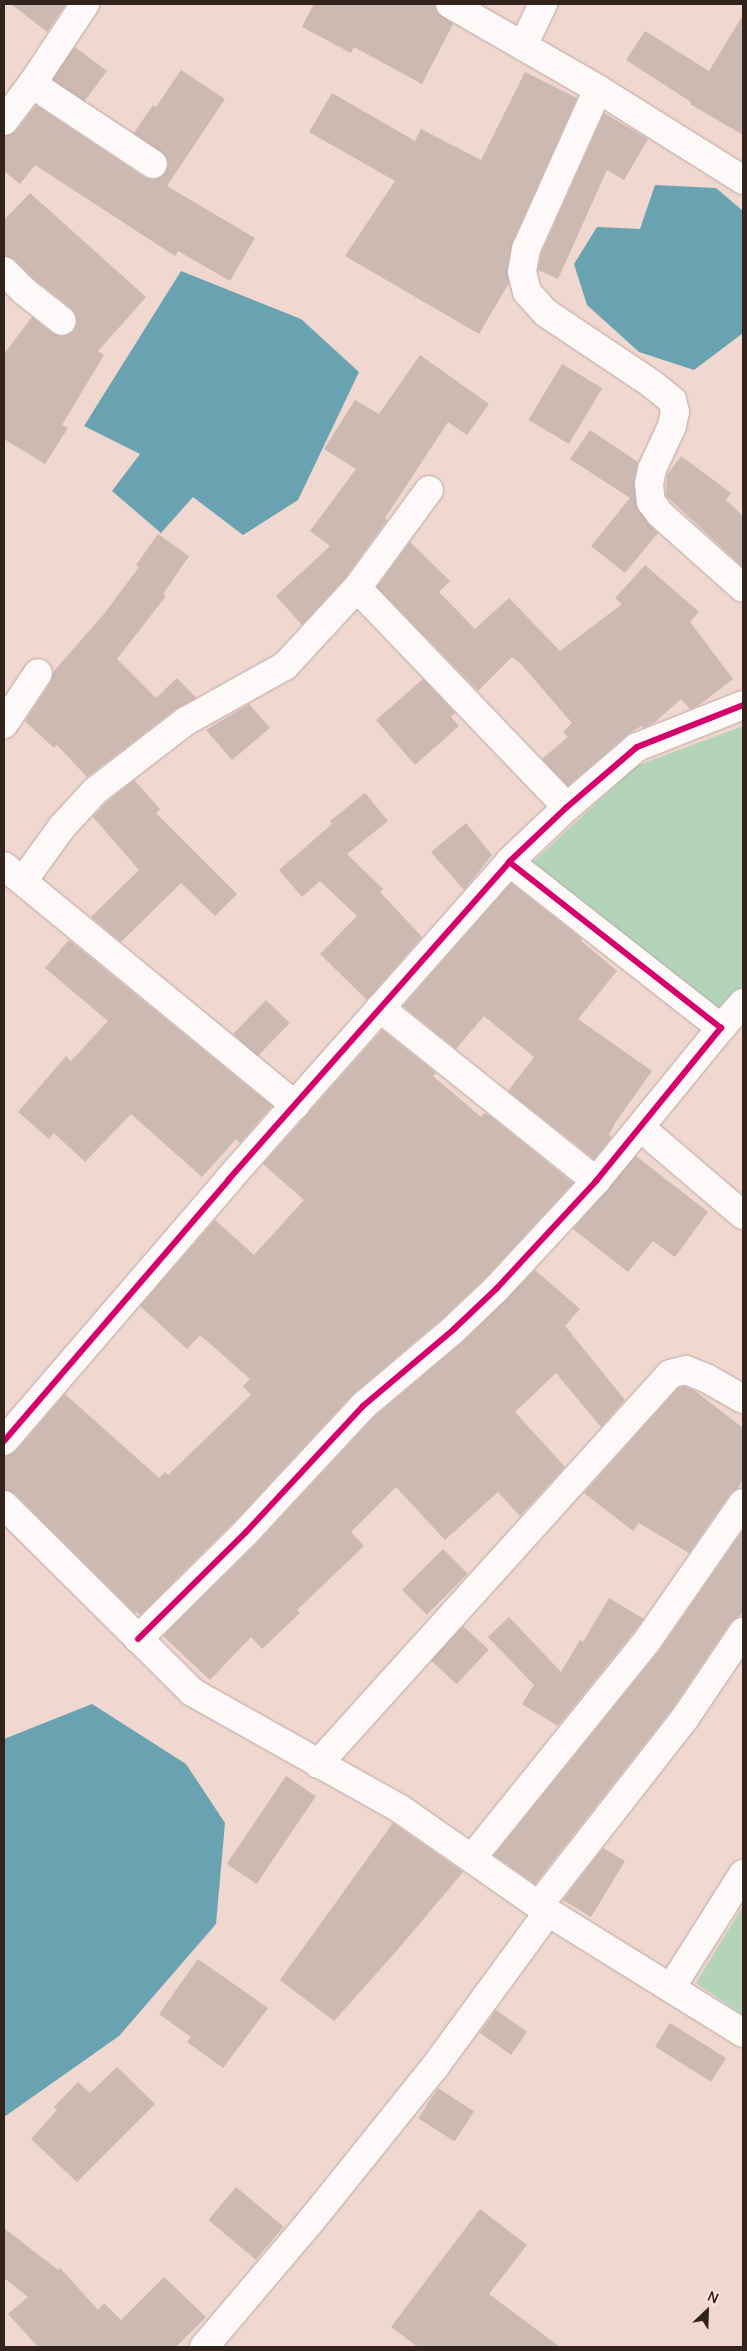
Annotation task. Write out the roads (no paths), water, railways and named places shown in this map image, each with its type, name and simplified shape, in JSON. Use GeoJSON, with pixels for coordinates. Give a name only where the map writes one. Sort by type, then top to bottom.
{"type":"FeatureCollection","features":[{"type":"Feature","properties":{"kind":"street"},"geometry":{"type":"LineString","coordinates":[[4,121],[32,84],[85,4]]}},
{"type":"Feature","properties":{"kind":"street"},"geometry":{"type":"LineString","coordinates":[[450,4],[598,89],[743,179]]}},
{"type":"Feature","properties":{"kind":"street"},"geometry":{"type":"LineString","coordinates":[[523,46],[543,4]]}},
{"type":"Feature","properties":{"kind":"street"},"geometry":{"type":"LineString","coordinates":[[32,84],[152,164]]}},
{"type":"Feature","properties":{"kind":"street"},"geometry":{"type":"LineString","coordinates":[[598,89],[526,249],[522,272],[527,292],[546,313],[652,384],[672,400],[675,412],[672,426],[652,469],[649,484],[651,502],[660,514],[743,588]]}},
{"type":"Feature","properties":{"kind":"street"},"geometry":{"type":"LineString","coordinates":[[4,271],[24,291],[62,321]]}},
{"type":"Feature","properties":{"kind":"street"},"geometry":{"type":"LineString","coordinates":[[294,1105],[13,874],[95,791],[186,720],[284,666],[357,588],[429,490]]}},
{"type":"Feature","properties":{"kind":"street"},"geometry":{"type":"LineString","coordinates":[[357,588],[568,807]]}},
{"type":"Feature","properties":{"kind":"street"},"geometry":{"type":"LineString","coordinates":[[4,724],[38,673]]}},
{"type":"Feature","properties":{"kind":"street"},"geometry":{"type":"LineString","coordinates":[[8,1427],[509,862],[637,747],[743,706]]}},
{"type":"Feature","properties":{"kind":"street"},"geometry":{"type":"LineString","coordinates":[[509,862],[720,1028]]}},
{"type":"Feature","properties":{"kind":"street"},"geometry":{"type":"LineString","coordinates":[[138,1639],[246,1532],[363,1406],[454,1329],[497,1288],[641,1128],[720,1028],[743,1003]]}},
{"type":"Feature","properties":{"kind":"street"},"geometry":{"type":"LineString","coordinates":[[380,1008],[596,1180]]}},
{"type":"Feature","properties":{"kind":"street"},"geometry":{"type":"LineString","coordinates":[[641,1128],[743,1215]]}},
{"type":"Feature","properties":{"kind":"street"},"geometry":{"type":"LineString","coordinates":[[318,1764],[670,1374],[686,1370],[708,1379],[743,1399]]}},
{"type":"Feature","properties":{"kind":"street"},"geometry":{"type":"LineString","coordinates":[[472,1858],[646,1641],[743,1503]]}},
{"type":"Feature","properties":{"kind":"street"},"geometry":{"type":"LineString","coordinates":[[4,1505],[192,1692],[399,1808],[544,1908],[743,2033]]}},
{"type":"Feature","properties":{"kind":"street"},"geometry":{"type":"LineString","coordinates":[[204,2347],[310,2222],[434,2068],[544,1908],[685,1718],[743,1632]]}},
{"type":"Feature","properties":{"kind":"street"},"geometry":{"type":"LineString","coordinates":[[671,1988],[743,1874]]}},
{"type":"Feature","properties":{"kind":"water"},"geometry":{"type":"Polygon","coordinates":[[[655,185],[716,188],[743,211],[743,333],[694,370],[639,352],[587,305],[574,264],[597,227],[640,229],[655,185]]]}},
{"type":"Feature","properties":{"kind":"water"},"geometry":{"type":"Polygon","coordinates":[[[181,271],[301,319],[359,372],[298,500],[243,535],[193,497],[161,533],[112,491],[140,454],[84,426],[181,271]]]}},
{"type":"Feature","properties":{"kind":"water"},"geometry":{"type":"Polygon","coordinates":[[[92,1704],[186,1764],[225,1823],[216,1924],[119,2036],[4,2117],[4,1739],[92,1704]]]}}]}
